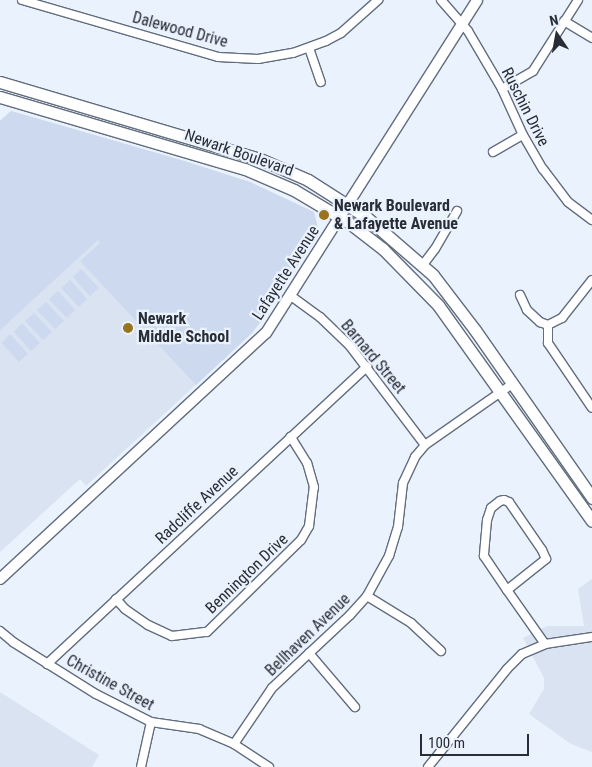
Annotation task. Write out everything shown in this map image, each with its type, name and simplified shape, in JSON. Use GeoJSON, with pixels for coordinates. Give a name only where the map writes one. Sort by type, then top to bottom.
{"type":"FeatureCollection","features":[{"type":"Feature","properties":{"kind":"main road","name":"Newark Boulevard"},"geometry":{"type":"LineString","coordinates":[[0,82],[260,158],[308,180],[348,204],[382,228],[433,276],[475,330],[592,498]]}},
{"type":"Feature","properties":{"kind":"main road","name":"Newark Boulevard"},"geometry":{"type":"LineString","coordinates":[[0,98],[245,169],[294,190],[340,217],[383,249],[438,305],[592,520]]}},
{"type":"Feature","properties":{"kind":"street","name":"Dalewood Drive"},"geometry":{"type":"LineString","coordinates":[[22,0],[218,57],[258,59],[293,53],[309,48],[341,33],[378,0]]}},
{"type":"Feature","properties":{"kind":"street","name":"Ruschin Drive"},"geometry":{"type":"LineString","coordinates":[[441,0],[462,24],[502,89],[523,136],[542,169],[568,202],[592,220]]}},
{"type":"Feature","properties":{"kind":"street","name":"Lafayette Avenue"},"geometry":{"type":"LineString","coordinates":[[0,579],[252,346],[272,325],[477,0]]}},
{"type":"Feature","properties":{"kind":"street"},"geometry":{"type":"LineString","coordinates":[[502,89],[533,72],[578,0]]}},
{"type":"Feature","properties":{"kind":"street"},"geometry":{"type":"LineString","coordinates":[[564,21],[592,38]]}},
{"type":"Feature","properties":{"kind":"street"},"geometry":{"type":"LineString","coordinates":[[309,48],[321,82]]}},
{"type":"Feature","properties":{"kind":"street"},"geometry":{"type":"LineString","coordinates":[[493,152],[523,136]]}},
{"type":"Feature","properties":{"kind":"street"},"geometry":{"type":"LineString","coordinates":[[422,266],[435,249],[457,211]]}},
{"type":"Feature","properties":{"kind":"street"},"geometry":{"type":"LineString","coordinates":[[520,295],[528,310],[540,322],[548,325],[562,318],[592,280]]}},
{"type":"Feature","properties":{"kind":"street","name":"Barnard Street"},"geometry":{"type":"LineString","coordinates":[[291,296],[320,317],[367,367],[425,445]]}},
{"type":"Feature","properties":{"kind":"street"},"geometry":{"type":"LineString","coordinates":[[548,325],[548,343],[592,408]]}},
{"type":"Feature","properties":{"kind":"street","name":"Radcliffe Avenue"},"geometry":{"type":"LineString","coordinates":[[47,664],[367,367]]}},
{"type":"Feature","properties":{"kind":"street","name":"Bellhaven Avenue"},"geometry":{"type":"LineString","coordinates":[[234,744],[272,688],[350,615],[367,596],[382,572],[394,540],[403,483],[407,471],[425,445],[512,384]]}},
{"type":"Feature","properties":{"kind":"street","name":"Bennington Drive"},"geometry":{"type":"LineString","coordinates":[[116,599],[124,609],[148,625],[172,636],[187,636],[207,632],[301,540],[309,526],[314,487],[307,464],[291,437]]}},
{"type":"Feature","properties":{"kind":"street"},"geometry":{"type":"LineString","coordinates":[[507,590],[546,559],[542,550],[509,502],[504,500],[491,508],[484,556],[507,590],[545,644]]}},
{"type":"Feature","properties":{"kind":"street"},"geometry":{"type":"LineString","coordinates":[[367,596],[411,623],[441,651]]}},
{"type":"Feature","properties":{"kind":"street","name":"Christine Street"},"geometry":{"type":"LineString","coordinates":[[0,631],[47,664],[96,694],[151,722],[200,729],[234,744],[269,767]]}},
{"type":"Feature","properties":{"kind":"street"},"geometry":{"type":"LineString","coordinates":[[428,767],[507,668],[522,654],[545,644],[592,637]]}},
{"type":"Feature","properties":{"kind":"street"},"geometry":{"type":"LineString","coordinates":[[309,653],[355,707]]}},
{"type":"Feature","properties":{"kind":"street"},"geometry":{"type":"LineString","coordinates":[[141,767],[151,722]]}},
{"type":"Feature","properties":{"kind":"shaded area","name":"Newark Middle School"},"geometry":{"type":"Polygon","coordinates":[[[11,111],[250,182],[314,212],[319,232],[268,312],[252,333],[86,486],[80,479],[0,552],[0,121],[11,111]]]}},
{"type":"Feature","properties":{"kind":"shaded area","name":"Newark Middle School"},"geometry":{"type":"Polygon","coordinates":[[[11,111],[250,182],[314,212],[319,232],[268,312],[252,333],[196,385],[80,261],[100,243],[98,240],[0,330],[0,121],[11,111]]]}},
{"type":"Feature","properties":{"kind":"shaded area"},"geometry":{"type":"Polygon","coordinates":[[[81,269],[99,288],[90,296],[73,277],[81,269]]]}},
{"type":"Feature","properties":{"kind":"shaded area"},"geometry":{"type":"Polygon","coordinates":[[[70,280],[87,299],[79,307],[61,288],[70,280]]]}},
{"type":"Feature","properties":{"kind":"shaded area"},"geometry":{"type":"Polygon","coordinates":[[[58,291],[75,310],[67,318],[49,299],[58,291]]]}},
{"type":"Feature","properties":{"kind":"shaded area"},"geometry":{"type":"Polygon","coordinates":[[[46,302],[64,321],[55,329],[37,310],[46,302]]]}},
{"type":"Feature","properties":{"kind":"shaded area"},"geometry":{"type":"Polygon","coordinates":[[[34,313],[52,332],[43,340],[25,321],[34,313]]]}},
{"type":"Feature","properties":{"kind":"shaded area"},"geometry":{"type":"Polygon","coordinates":[[[22,323],[40,343],[31,351],[14,332],[22,323]]]}},
{"type":"Feature","properties":{"kind":"shaded area"},"geometry":{"type":"Polygon","coordinates":[[[10,334],[28,354],[19,362],[2,343],[10,334]]]}},
{"type":"Feature","properties":{"kind":"shaded area"},"geometry":{"type":"Polygon","coordinates":[[[592,579],[592,752],[571,744],[529,714],[544,689],[544,678],[523,638],[547,626],[584,626],[578,589],[592,579]]]}},
{"type":"Feature","properties":{"kind":"shaded area"},"geometry":{"type":"Polygon","coordinates":[[[0,692],[99,755],[92,767],[0,767],[0,692]]]}},
{"type":"Feature","properties":{"kind":"place","name":"Newark Boulevard & Lafayette Avenue"},"geometry":{"type":"Point","coordinates":[324,215]}},
{"type":"Feature","properties":{"kind":"place","name":"Newark Middle School"},"geometry":{"type":"Point","coordinates":[128,328]}}]}
